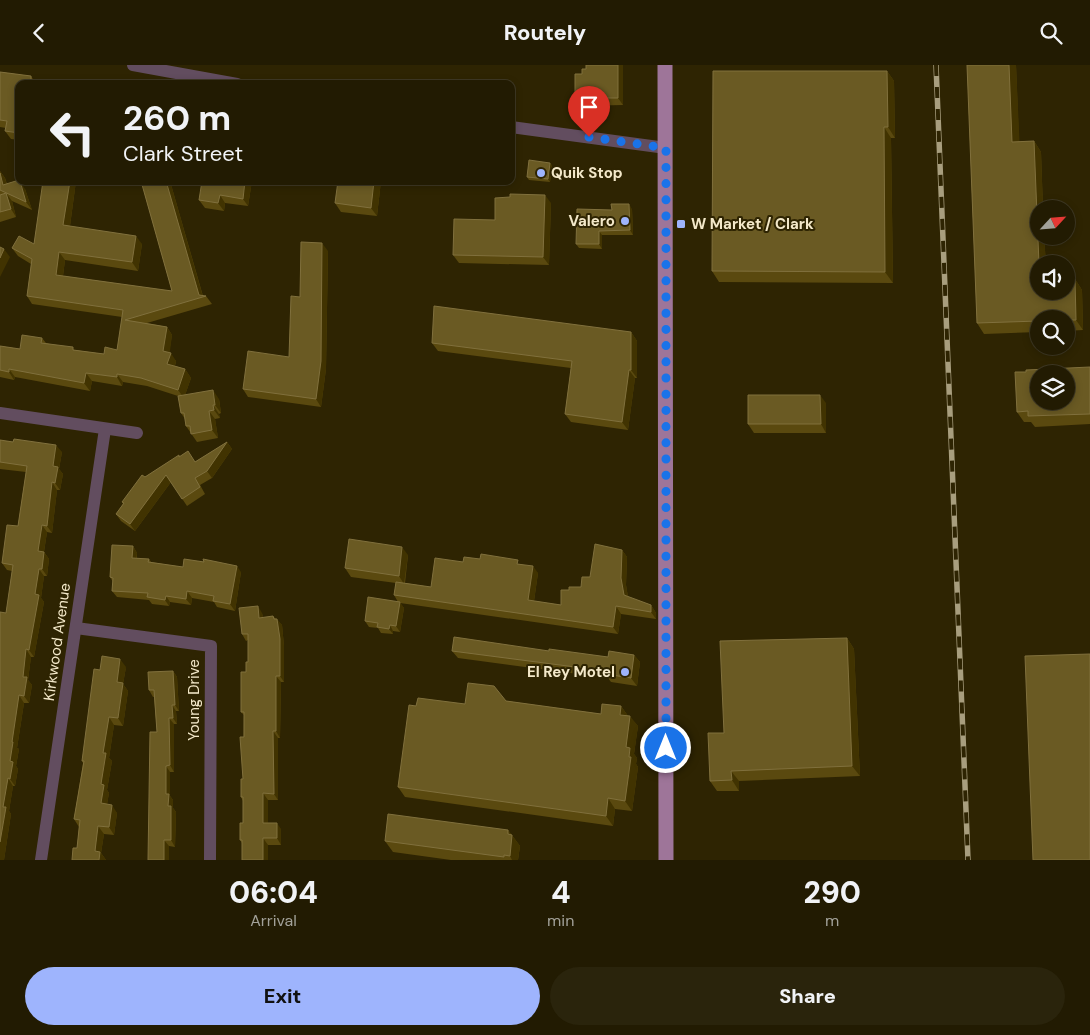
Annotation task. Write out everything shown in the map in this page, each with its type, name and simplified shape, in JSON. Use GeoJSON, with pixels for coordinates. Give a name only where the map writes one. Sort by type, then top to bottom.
{"type":"FeatureCollection","features":[{"type":"Feature","properties":{"kind":"main road"},"geometry":{"type":"LineString","coordinates":[[665,65],[666,860]]}},
{"type":"Feature","properties":{"kind":"street"},"geometry":{"type":"LineString","coordinates":[[133,65],[215,80]]}},
{"type":"Feature","properties":{"kind":"street"},"geometry":{"type":"LineString","coordinates":[[515,128],[666,148]]}},
{"type":"Feature","properties":{"kind":"street"},"geometry":{"type":"LineString","coordinates":[[0,413],[137,433]]}},
{"type":"Feature","properties":{"kind":"street","name":"Kirkwood Avenue"},"geometry":{"type":"LineString","coordinates":[[41,860],[105,429]]}},
{"type":"Feature","properties":{"kind":"street","name":"Young Drive"},"geometry":{"type":"LineString","coordinates":[[76,628],[211,646],[210,860]]}},
{"type":"Feature","properties":{"kind":"building"},"geometry":{"type":"Polygon","coordinates":[[[586,65],[618,65],[618,98],[575,98],[575,74],[582,74],[582,69],[586,69],[586,65]]]}},
{"type":"Feature","properties":{"kind":"building"},"geometry":{"type":"Polygon","coordinates":[[[967,65],[1009,65],[1012,142],[1034,141],[1036,200],[1030,200],[1030,245],[1038,245],[1039,255],[1030,255],[1030,300],[1075,300],[1075,279],[1076,320],[1075,310],[1030,310],[1030,321],[977,323],[967,65]]]}},
{"type":"Feature","properties":{"kind":"building"},"geometry":{"type":"Polygon","coordinates":[[[713,71],[887,71],[888,127],[884,127],[885,272],[712,271],[713,71]]]}},
{"type":"Feature","properties":{"kind":"building"},"geometry":{"type":"Polygon","coordinates":[[[0,72],[31,76],[31,80],[15,80],[15,132],[5,131],[7,121],[0,120],[0,72]]]}},
{"type":"Feature","properties":{"kind":"building"},"geometry":{"type":"Polygon","coordinates":[[[529,160],[550,163],[548,179],[527,177],[529,160]]]}},
{"type":"Feature","properties":{"kind":"building"},"geometry":{"type":"Polygon","coordinates":[[[0,173],[3,185],[15,181],[15,185],[21,185],[26,202],[0,190],[0,173]]]}},
{"type":"Feature","properties":{"kind":"building"},"geometry":{"type":"Polygon","coordinates":[[[42,185],[69,185],[63,225],[136,236],[132,262],[59,252],[56,275],[172,291],[142,185],[167,185],[199,295],[206,296],[125,320],[167,327],[163,351],[171,353],[167,364],[185,369],[178,390],[141,378],[117,374],[117,377],[86,373],[84,383],[9,369],[9,372],[0,370],[0,346],[20,349],[22,335],[42,338],[41,343],[73,347],[73,350],[104,354],[105,347],[117,350],[123,310],[27,296],[32,259],[12,248],[19,236],[34,244],[42,185]]]}},
{"type":"Feature","properties":{"kind":"building"},"geometry":{"type":"Polygon","coordinates":[[[201,185],[245,185],[243,199],[220,195],[218,203],[199,200],[201,185]]]}},
{"type":"Feature","properties":{"kind":"building"},"geometry":{"type":"Polygon","coordinates":[[[337,185],[374,185],[371,208],[335,203],[337,185]]]}},
{"type":"Feature","properties":{"kind":"building"},"geometry":{"type":"Polygon","coordinates":[[[6,193],[11,209],[0,212],[0,195],[6,193]]]}},
{"type":"Feature","properties":{"kind":"building"},"geometry":{"type":"Polygon","coordinates":[[[510,194],[545,195],[543,257],[453,255],[454,219],[495,220],[495,198],[510,197],[510,194]]]}},
{"type":"Feature","properties":{"kind":"building"},"geometry":{"type":"Polygon","coordinates":[[[611,204],[629,204],[630,230],[599,231],[599,244],[576,244],[577,209],[612,210],[611,204]]]}},
{"type":"Feature","properties":{"kind":"building"},"geometry":{"type":"Polygon","coordinates":[[[301,242],[322,243],[321,361],[316,399],[243,389],[248,351],[289,357],[291,296],[300,297],[301,242]]]}},
{"type":"Feature","properties":{"kind":"building"},"geometry":{"type":"Polygon","coordinates":[[[0,247],[4,249],[0,258],[0,247]]]}},
{"type":"Feature","properties":{"kind":"building"},"geometry":{"type":"Polygon","coordinates":[[[434,306],[631,332],[631,370],[629,370],[622,422],[565,414],[572,361],[432,343],[434,306]]]}},
{"type":"Feature","properties":{"kind":"building"},"geometry":{"type":"Polygon","coordinates":[[[1090,367],[1090,414],[1028,416],[1028,411],[1017,412],[1015,372],[1026,372],[1026,370],[1030,370],[1030,410],[1075,410],[1075,368],[1090,367]]]}},
{"type":"Feature","properties":{"kind":"building"},"geometry":{"type":"Polygon","coordinates":[[[213,390],[215,405],[213,405],[214,410],[209,411],[212,430],[191,434],[190,426],[186,426],[184,413],[181,413],[178,396],[213,390]]]}},
{"type":"Feature","properties":{"kind":"building"},"geometry":{"type":"Polygon","coordinates":[[[748,395],[820,395],[821,424],[748,424],[748,395]]]}},
{"type":"Feature","properties":{"kind":"building"},"geometry":{"type":"Polygon","coordinates":[[[14,439],[56,445],[53,466],[58,467],[55,483],[52,482],[47,526],[42,525],[38,551],[44,552],[42,569],[39,569],[35,594],[39,595],[29,650],[26,649],[23,677],[27,677],[24,696],[19,695],[10,761],[13,762],[3,807],[6,807],[0,842],[0,612],[6,613],[13,565],[2,563],[7,525],[18,526],[27,466],[0,462],[0,440],[13,442],[14,439]]]}},
{"type":"Feature","properties":{"kind":"building"},"geometry":{"type":"Polygon","coordinates":[[[227,442],[207,471],[195,478],[200,487],[182,499],[166,475],[130,524],[116,514],[124,503],[122,502],[142,475],[145,477],[188,451],[195,462],[227,442]]]}},
{"type":"Feature","properties":{"kind":"building"},"geometry":{"type":"Polygon","coordinates":[[[349,539],[402,547],[399,576],[345,568],[349,539]]]}},
{"type":"Feature","properties":{"kind":"building"},"geometry":{"type":"Polygon","coordinates":[[[595,544],[622,550],[621,578],[624,595],[651,605],[651,612],[616,606],[613,627],[394,595],[396,582],[431,587],[435,558],[463,562],[464,557],[480,559],[481,554],[518,560],[517,564],[533,566],[528,600],[561,605],[561,590],[569,590],[569,587],[581,587],[582,577],[590,577],[595,544]]]}},
{"type":"Feature","properties":{"kind":"building"},"geometry":{"type":"Polygon","coordinates":[[[112,545],[133,546],[132,558],[149,559],[148,562],[183,567],[184,559],[204,562],[203,559],[237,566],[230,604],[213,601],[214,596],[187,591],[186,599],[166,596],[165,600],[147,597],[148,593],[112,591],[113,578],[110,577],[112,545]]]}},
{"type":"Feature","properties":{"kind":"building"},"geometry":{"type":"Polygon","coordinates":[[[368,597],[400,602],[396,626],[390,625],[389,629],[377,627],[378,623],[365,621],[368,597]]]}},
{"type":"Feature","properties":{"kind":"building"},"geometry":{"type":"Polygon","coordinates":[[[258,606],[259,618],[273,616],[274,619],[277,619],[280,639],[280,676],[276,676],[276,731],[273,731],[274,794],[263,793],[263,823],[277,823],[277,838],[263,838],[263,860],[242,860],[240,823],[243,823],[241,779],[243,779],[240,737],[244,737],[244,712],[241,712],[241,672],[246,672],[246,662],[248,662],[248,634],[242,634],[239,608],[258,606]]]}},
{"type":"Feature","properties":{"kind":"building"},"geometry":{"type":"Polygon","coordinates":[[[454,637],[549,651],[549,649],[608,657],[609,651],[634,655],[631,678],[605,674],[606,671],[452,651],[454,637]]]}},
{"type":"Feature","properties":{"kind":"building"},"geometry":{"type":"Polygon","coordinates":[[[847,638],[852,766],[731,771],[732,780],[710,781],[708,733],[724,733],[720,641],[847,638]]]}},
{"type":"Feature","properties":{"kind":"building"},"geometry":{"type":"Polygon","coordinates":[[[1090,654],[1090,860],[1033,860],[1025,656],[1090,654]]]}},
{"type":"Feature","properties":{"kind":"building"},"geometry":{"type":"Polygon","coordinates":[[[102,656],[120,659],[117,682],[123,683],[118,718],[109,717],[103,753],[106,753],[101,784],[104,785],[101,803],[112,805],[109,827],[98,826],[95,851],[100,852],[99,860],[72,860],[73,848],[77,848],[80,820],[74,819],[84,761],[82,761],[94,669],[100,670],[102,656]]]}},
{"type":"Feature","properties":{"kind":"building"},"geometry":{"type":"Polygon","coordinates":[[[173,671],[175,705],[172,705],[173,718],[169,718],[170,765],[166,766],[166,794],[169,794],[168,806],[171,806],[171,840],[164,840],[164,860],[148,860],[150,732],[157,732],[154,690],[149,690],[148,672],[173,671]]]}},
{"type":"Feature","properties":{"kind":"building"},"geometry":{"type":"Polygon","coordinates":[[[468,683],[494,686],[506,701],[601,714],[602,704],[621,706],[620,715],[630,716],[626,747],[630,748],[629,757],[631,757],[625,801],[608,798],[606,816],[398,787],[409,705],[416,706],[418,698],[465,704],[468,683]]]}},
{"type":"Feature","properties":{"kind":"building"},"geometry":{"type":"Polygon","coordinates":[[[388,814],[508,830],[508,834],[512,835],[510,856],[504,855],[504,857],[385,841],[388,814]]]}},
{"type":"Feature","properties":{"kind":"railway"},"geometry":{"type":"LineString","coordinates":[[936,65],[968,860]]}},
{"type":"Feature","properties":{"kind":"place","name":"Quik Stop"},"geometry":{"type":"Point","coordinates":[541,173]}},
{"type":"Feature","properties":{"kind":"place","name":"Valero"},"geometry":{"type":"Point","coordinates":[625,221]}},
{"type":"Feature","properties":{"kind":"place","name":"W Market / Clark"},"geometry":{"type":"Point","coordinates":[681,224]}},
{"type":"Feature","properties":{"kind":"place","name":"El Rey Motel"},"geometry":{"type":"Point","coordinates":[625,672]}},
{"type":"Feature","properties":{"kind":"route"},"geometry":{"type":"LineString","coordinates":[[589,137],[666,148],[666,748]]}}]}
